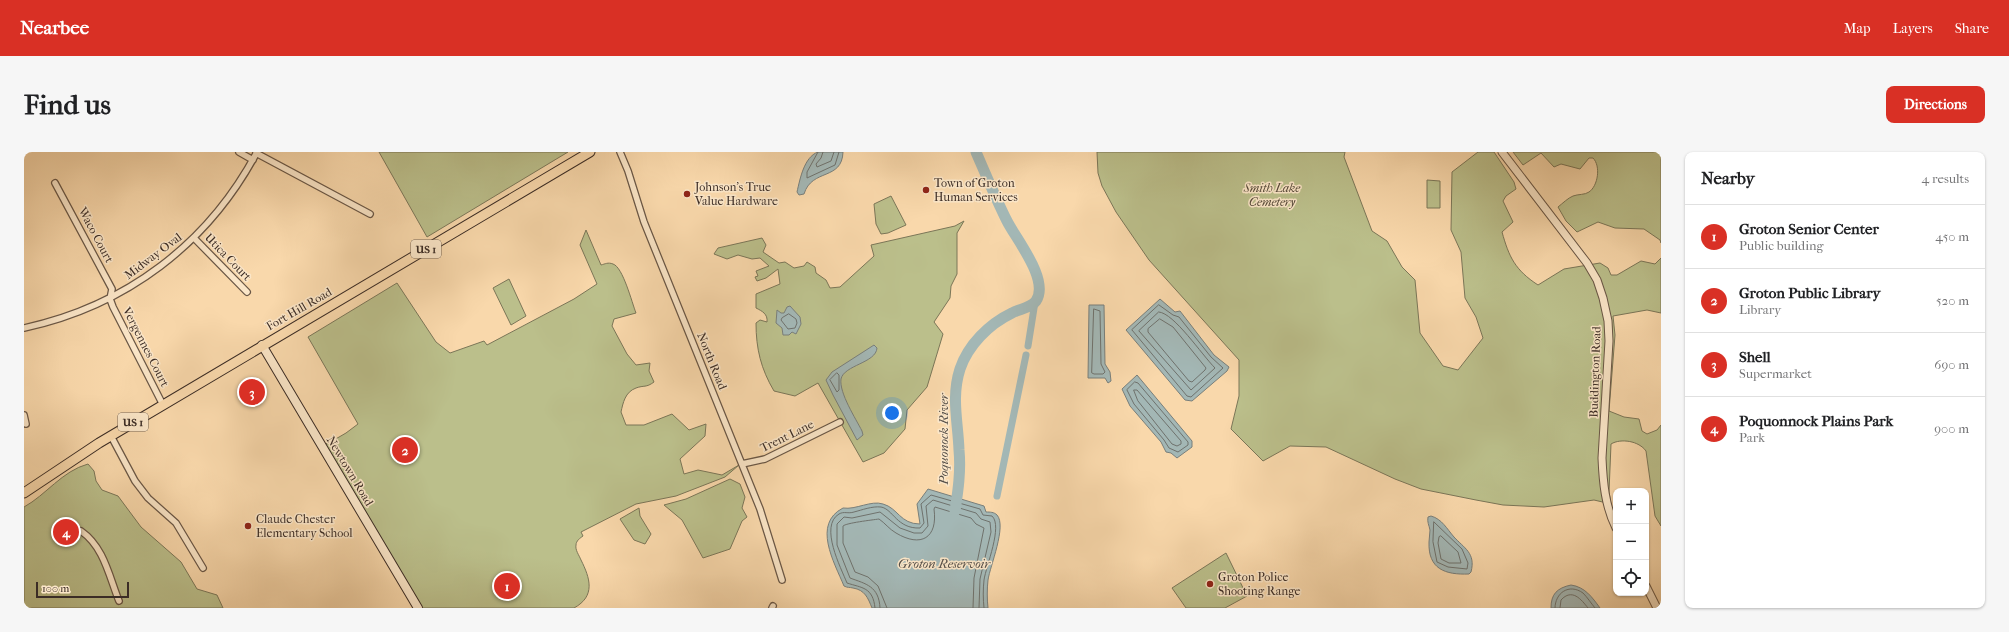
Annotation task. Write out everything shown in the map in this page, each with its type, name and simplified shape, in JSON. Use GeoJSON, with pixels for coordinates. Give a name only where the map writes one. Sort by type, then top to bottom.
{"type":"FeatureCollection","features":[{"type":"Feature","properties":{"kind":"main road","name":"Fort Hill Road"},"geometry":{"type":"LineString","coordinates":[[24,493],[71,460],[110,436],[590,152]]}},
{"type":"Feature","properties":{"kind":"main road","name":"Newtown Road"},"geometry":{"type":"LineString","coordinates":[[262,345],[418,608]]}},
{"type":"Feature","properties":{"kind":"street"},"geometry":{"type":"LineString","coordinates":[[239,152],[253,160]]}},
{"type":"Feature","properties":{"kind":"street","name":"North Road"},"geometry":{"type":"LineString","coordinates":[[620,152],[628,170],[644,222],[766,526],[782,580]]}},
{"type":"Feature","properties":{"kind":"street","name":"Buddington Road"},"geometry":{"type":"LineString","coordinates":[[1502,152],[1587,263],[1597,280],[1603,298],[1608,321],[1609,341],[1602,458],[1606,500],[1615,524]]}},
{"type":"Feature","properties":{"kind":"street"},"geometry":{"type":"LineString","coordinates":[[257,153],[370,214]]}},
{"type":"Feature","properties":{"kind":"street","name":"Midway Oval"},"geometry":{"type":"LineString","coordinates":[[24,328],[79,312],[110,299],[172,258],[194,238],[228,199],[257,153]]}},
{"type":"Feature","properties":{"kind":"street","name":"Waco Court"},"geometry":{"type":"LineString","coordinates":[[55,183],[112,290],[110,299]]}},
{"type":"Feature","properties":{"kind":"street","name":"Utica Court"},"geometry":{"type":"LineString","coordinates":[[194,238],[247,292]]}},
{"type":"Feature","properties":{"kind":"street","name":"Vergennes Court"},"geometry":{"type":"LineString","coordinates":[[110,299],[163,405]]}},
{"type":"Feature","properties":{"kind":"street"},"geometry":{"type":"LineString","coordinates":[[24,415],[26,424]]}},
{"type":"Feature","properties":{"kind":"street","name":"Trent Lane"},"geometry":{"type":"LineString","coordinates":[[742,464],[765,459],[840,422]]}},
{"type":"Feature","properties":{"kind":"street"},"geometry":{"type":"LineString","coordinates":[[110,436],[141,490],[176,523],[203,568]]}},
{"type":"Feature","properties":{"kind":"street"},"geometry":{"type":"LineString","coordinates":[[81,531],[98,547],[119,601]]}},
{"type":"Feature","properties":{"kind":"street"},"geometry":{"type":"LineString","coordinates":[[1649,592],[1658,608]]}},
{"type":"Feature","properties":{"kind":"green space"},"geometry":{"type":"Polygon","coordinates":[[[379,152],[568,152],[427,237],[379,152]]]}},
{"type":"Feature","properties":{"kind":"green space","name":"Smith Lake Cemetery"},"geometry":{"type":"Polygon","coordinates":[[[1097,152],[1345,152],[1344,157],[1372,231],[1387,241],[1402,267],[1415,280],[1420,333],[1443,366],[1458,370],[1483,338],[1476,317],[1465,298],[1461,252],[1451,230],[1452,172],[1478,152],[1494,152],[1514,182],[1516,189],[1506,196],[1503,201],[1513,222],[1502,232],[1510,256],[1518,268],[1538,285],[1564,269],[1600,263],[1608,268],[1611,275],[1617,275],[1641,261],[1655,264],[1661,258],[1661,313],[1647,310],[1613,316],[1615,335],[1609,411],[1624,417],[1639,419],[1642,431],[1647,434],[1657,430],[1661,425],[1661,526],[1655,516],[1646,451],[1639,445],[1625,441],[1611,444],[1609,492],[1611,504],[1594,500],[1544,507],[1503,505],[1421,489],[1395,479],[1326,447],[1290,446],[1263,461],[1231,429],[1239,396],[1239,360],[1149,260],[1116,212],[1102,186],[1098,173],[1097,152]]]}},
{"type":"Feature","properties":{"kind":"green space"},"geometry":{"type":"Polygon","coordinates":[[[1513,152],[1661,152],[1661,243],[1660,240],[1644,229],[1615,228],[1598,222],[1577,232],[1566,221],[1558,207],[1567,199],[1575,195],[1587,193],[1595,185],[1598,171],[1593,158],[1589,158],[1580,169],[1561,164],[1554,167],[1541,153],[1523,165],[1513,152]]]}},
{"type":"Feature","properties":{"kind":"green space"},"geometry":{"type":"Polygon","coordinates":[[[1427,180],[1440,181],[1440,208],[1427,208],[1427,180]]]}},
{"type":"Feature","properties":{"kind":"green space"},"geometry":{"type":"Polygon","coordinates":[[[891,196],[906,225],[888,233],[881,234],[876,224],[874,204],[891,196]]]}},
{"type":"Feature","properties":{"kind":"green space"},"geometry":{"type":"Polygon","coordinates":[[[964,221],[957,233],[957,274],[951,286],[950,298],[934,322],[943,334],[927,387],[907,410],[905,429],[884,453],[863,462],[818,383],[795,396],[774,391],[766,375],[758,350],[756,323],[760,320],[767,322],[767,317],[756,308],[756,294],[780,284],[778,269],[766,278],[757,281],[755,277],[758,276],[756,271],[769,266],[760,258],[752,259],[738,255],[727,259],[714,254],[718,248],[762,238],[766,245],[763,252],[779,263],[785,262],[794,268],[804,266],[807,262],[815,267],[816,273],[826,280],[830,288],[840,287],[874,256],[871,245],[955,226],[964,221]]]}},
{"type":"Feature","properties":{"kind":"green space"},"geometry":{"type":"Polygon","coordinates":[[[586,230],[601,265],[608,263],[613,264],[617,267],[624,278],[636,313],[614,319],[612,326],[627,354],[636,365],[650,363],[649,371],[654,382],[647,386],[636,388],[627,395],[621,412],[626,425],[644,425],[672,414],[689,430],[706,424],[705,436],[680,459],[684,474],[698,470],[722,475],[739,465],[725,477],[676,496],[636,504],[581,532],[583,536],[577,542],[576,549],[587,573],[589,586],[586,598],[574,608],[417,608],[326,445],[326,443],[327,444],[346,433],[358,424],[308,337],[397,283],[436,342],[450,353],[484,341],[487,345],[574,299],[597,284],[580,245],[586,230]]]}},
{"type":"Feature","properties":{"kind":"green space"},"geometry":{"type":"Polygon","coordinates":[[[509,279],[526,316],[511,325],[493,288],[509,279]]]}},
{"type":"Feature","properties":{"kind":"green space"},"geometry":{"type":"Polygon","coordinates":[[[88,464],[94,471],[96,481],[102,490],[118,496],[141,527],[181,562],[197,589],[217,595],[223,608],[24,608],[24,507],[70,472],[88,464]]]}},
{"type":"Feature","properties":{"kind":"green space"},"geometry":{"type":"Polygon","coordinates":[[[730,479],[740,484],[745,497],[742,508],[747,517],[742,521],[730,549],[703,558],[682,520],[664,505],[686,499],[730,479]]]}},
{"type":"Feature","properties":{"kind":"green space"},"geometry":{"type":"Polygon","coordinates":[[[639,508],[640,516],[651,534],[645,544],[634,540],[620,519],[639,508]]]}},
{"type":"Feature","properties":{"kind":"green space","name":"Groton Police Shooting Range"},"geometry":{"type":"Polygon","coordinates":[[[1226,553],[1247,596],[1225,608],[1186,608],[1172,588],[1226,553]]]}},
{"type":"Feature","properties":{"kind":"water"},"geometry":{"type":"Polygon","coordinates":[[[818,152],[843,152],[838,167],[813,181],[808,186],[804,194],[799,195],[797,192],[803,169],[809,159],[818,152]]]}},
{"type":"Feature","properties":{"kind":"water"},"geometry":{"type":"Polygon","coordinates":[[[1160,299],[1175,312],[1180,311],[1214,355],[1229,367],[1227,371],[1192,401],[1185,400],[1126,330],[1160,299]]]}},
{"type":"Feature","properties":{"kind":"water"},"geometry":{"type":"Polygon","coordinates":[[[1089,305],[1104,305],[1105,364],[1110,372],[1111,381],[1108,383],[1105,378],[1088,378],[1089,305]]]}},
{"type":"Feature","properties":{"kind":"water"},"geometry":{"type":"Polygon","coordinates":[[[790,306],[800,317],[801,324],[796,334],[792,332],[789,335],[783,335],[782,328],[776,323],[777,310],[784,313],[787,307],[790,306]]]}},
{"type":"Feature","properties":{"kind":"water"},"geometry":{"type":"Polygon","coordinates":[[[874,345],[877,348],[875,353],[866,361],[848,370],[843,374],[841,379],[841,385],[845,398],[862,431],[863,435],[857,440],[826,380],[832,372],[874,345]]]}},
{"type":"Feature","properties":{"kind":"water"},"geometry":{"type":"Polygon","coordinates":[[[1137,375],[1192,441],[1192,447],[1177,458],[1171,453],[1166,452],[1161,442],[1130,406],[1122,389],[1137,375]]]}},
{"type":"Feature","properties":{"kind":"water","name":"Groton Reservoir"},"geometry":{"type":"Polygon","coordinates":[[[928,489],[984,506],[986,512],[997,515],[1000,520],[999,537],[988,580],[988,608],[872,608],[863,593],[857,589],[844,586],[835,566],[828,544],[827,533],[829,524],[834,515],[843,508],[853,508],[878,503],[888,506],[903,519],[920,524],[917,504],[928,489]]]}},
{"type":"Feature","properties":{"kind":"water"},"geometry":{"type":"Polygon","coordinates":[[[1428,517],[1435,517],[1447,528],[1470,555],[1472,565],[1471,572],[1469,574],[1452,573],[1446,571],[1435,564],[1431,559],[1429,551],[1430,530],[1428,517]]]}},
{"type":"Feature","properties":{"kind":"water"},"geometry":{"type":"Polygon","coordinates":[[[1571,585],[1584,590],[1591,596],[1600,608],[1551,608],[1552,599],[1556,592],[1571,585]]]}},
{"type":"Feature","properties":{"kind":"waterway","name":"Poquonock River"},"geometry":{"type":"LineString","coordinates":[[955,511],[960,466],[955,400],[957,379],[960,369],[968,352],[980,336],[1003,318],[1034,303],[1039,292],[1039,282],[1035,271],[1007,221],[976,152]]}},
{"type":"Feature","properties":{"kind":"waterway"},"geometry":{"type":"LineString","coordinates":[[1028,346],[1035,302]]}},
{"type":"Feature","properties":{"kind":"waterway"},"geometry":{"type":"LineString","coordinates":[[997,496],[1026,355]]}},
{"type":"Feature","properties":{"kind":"place","name":"Town of Groton Human Services"},"geometry":{"type":"Point","coordinates":[926,190]}},
{"type":"Feature","properties":{"kind":"place","name":"Johnson's True Value Hardware"},"geometry":{"type":"Point","coordinates":[687,194]}},
{"type":"Feature","properties":{"kind":"place","name":"Shell"},"geometry":{"type":"Point","coordinates":[252,392]}},
{"type":"Feature","properties":{"kind":"place","name":"Groton Public Library"},"geometry":{"type":"Point","coordinates":[405,450]}},
{"type":"Feature","properties":{"kind":"place","name":"Claude Chester Elementary School"},"geometry":{"type":"Point","coordinates":[248,526]}},
{"type":"Feature","properties":{"kind":"place","name":"Poquonnock Plains Park"},"geometry":{"type":"Point","coordinates":[66,532]}},
{"type":"Feature","properties":{"kind":"place","name":"Groton Police Shooting Range"},"geometry":{"type":"Point","coordinates":[1210,584]}},
{"type":"Feature","properties":{"kind":"place","name":"Groton Senior Center"},"geometry":{"type":"Point","coordinates":[507,586]}}]}
